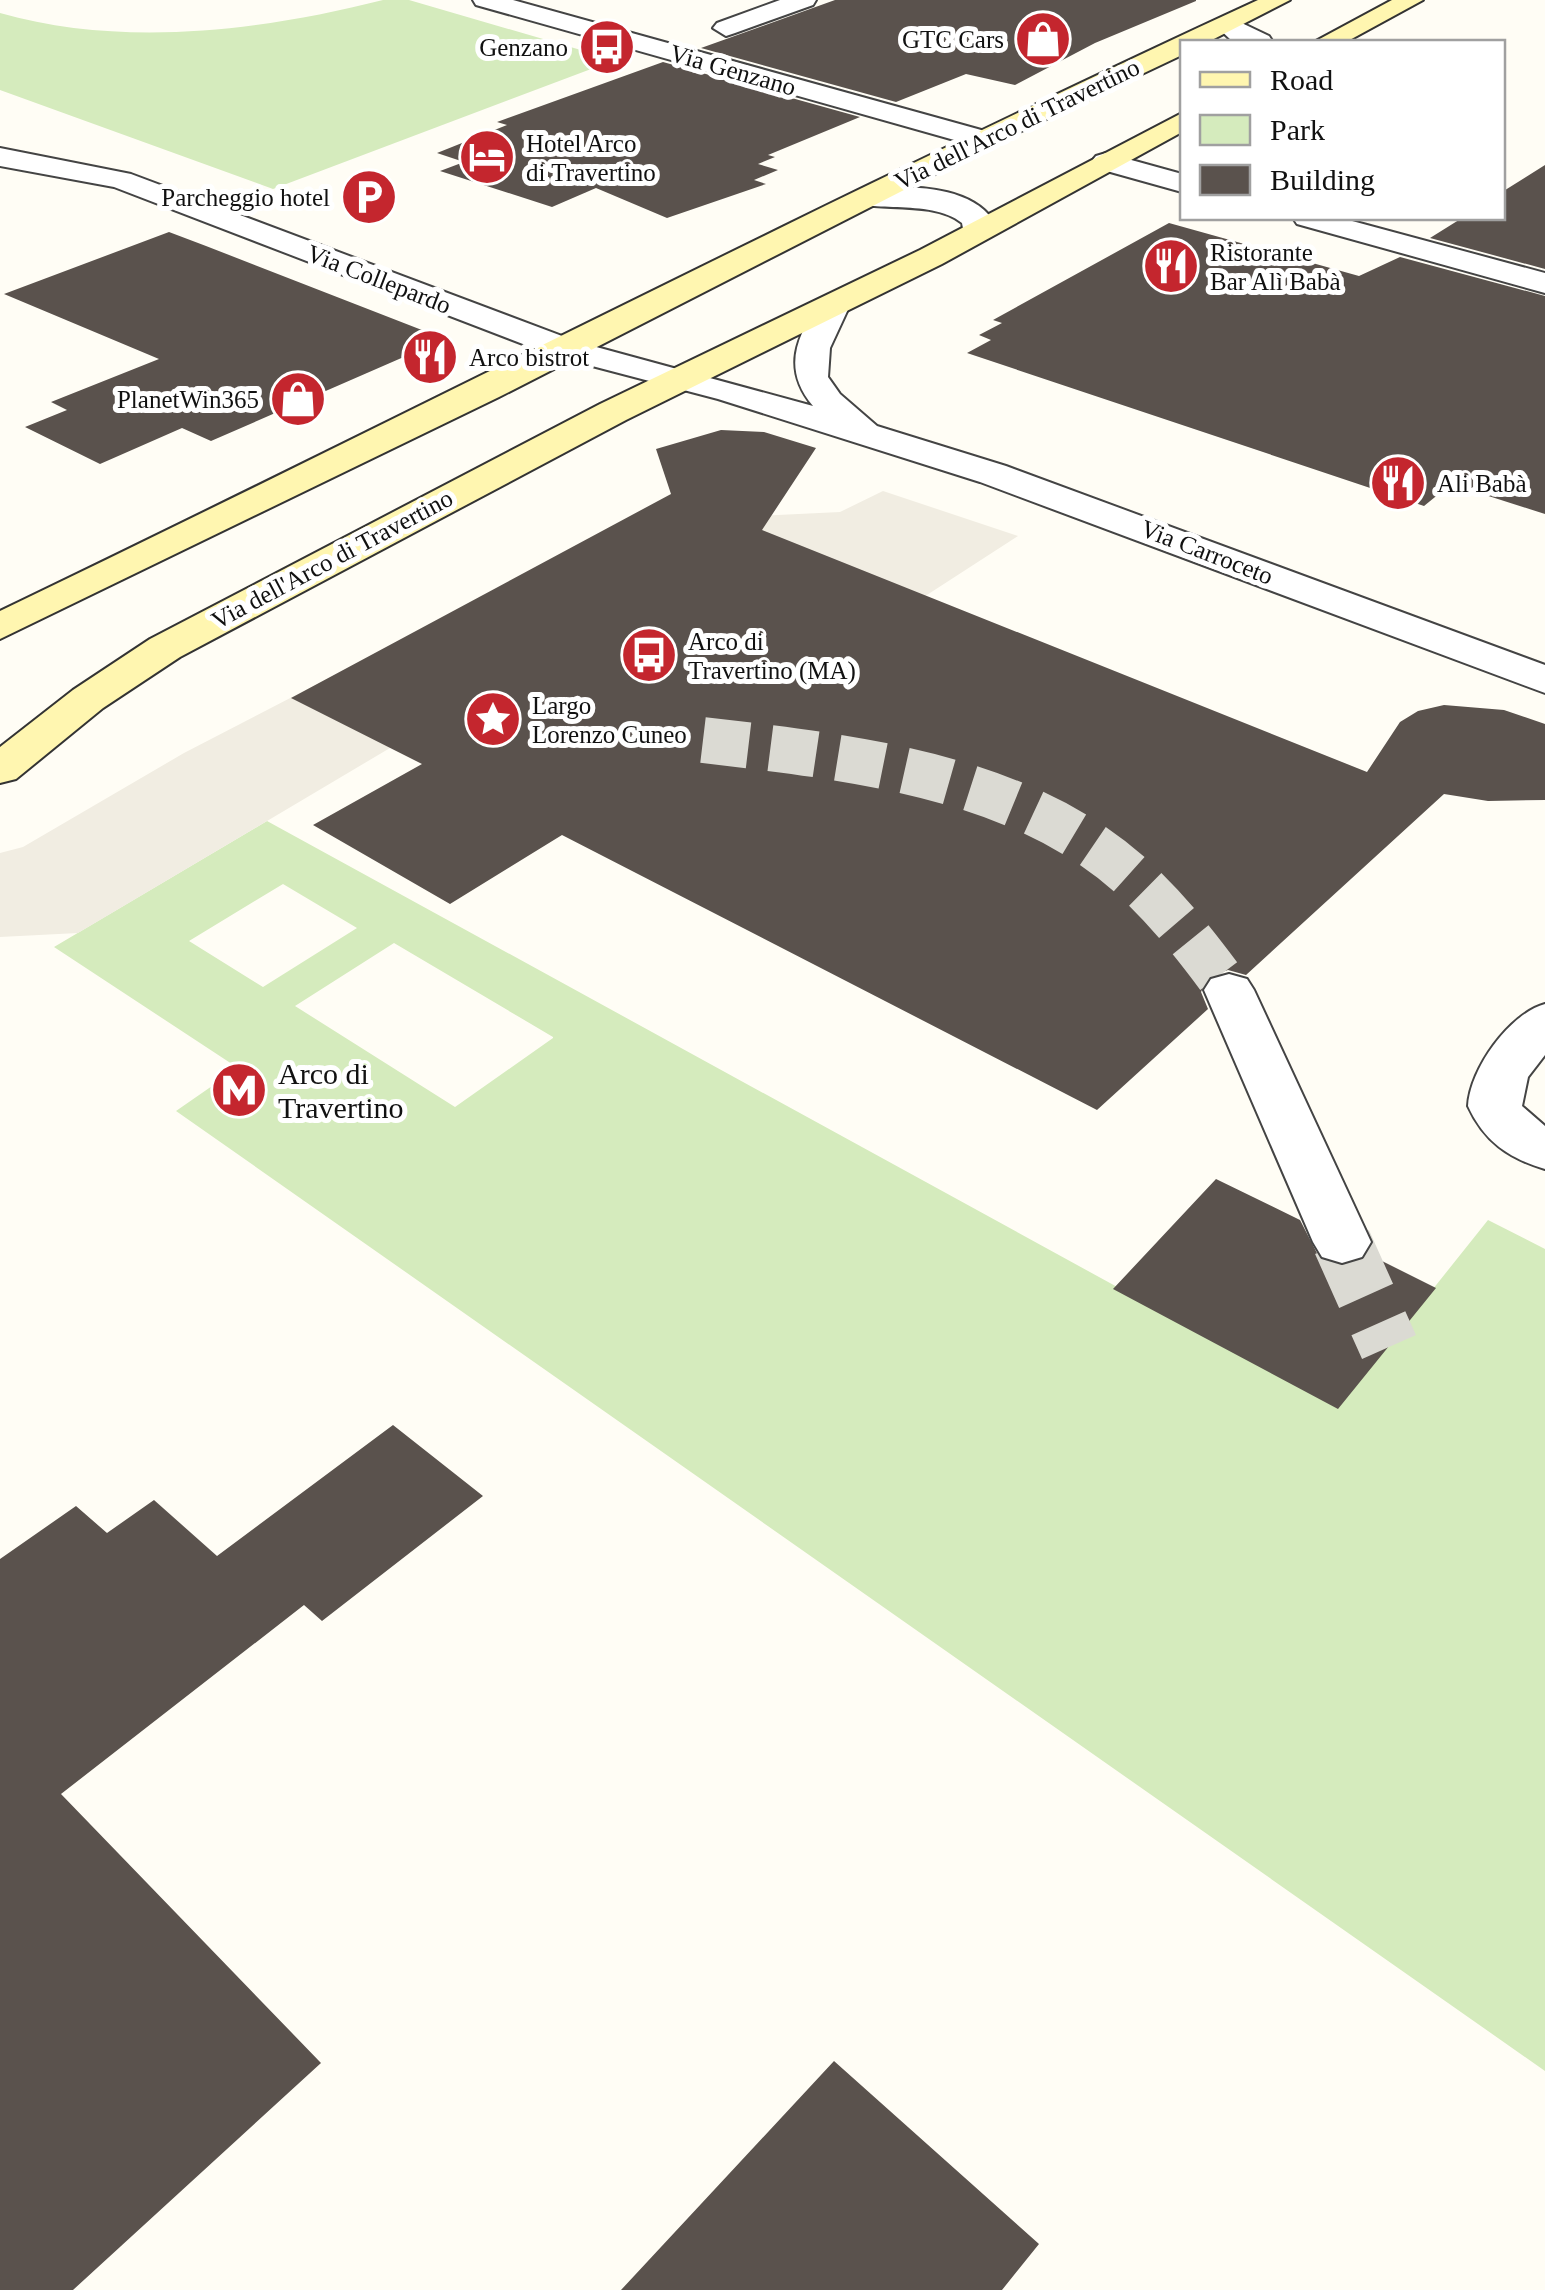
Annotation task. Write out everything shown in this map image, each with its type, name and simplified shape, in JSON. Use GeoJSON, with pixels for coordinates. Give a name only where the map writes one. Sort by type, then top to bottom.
{"type":"FeatureCollection","features":[{"type":"Feature","properties":{"kind":"main road","name":"Via dell'Arco di Travertino"},"geometry":{"type":"LineString","coordinates":[[1195,40],[1278,0]]}},
{"type":"Feature","properties":{"kind":"main road"},"geometry":{"type":"LineString","coordinates":[[1331,40],[1411,0]]}},
{"type":"Feature","properties":{"kind":"main road","name":"Via dell'Arco di Travertino"},"geometry":{"type":"LineString","coordinates":[[0,628],[566,349],[982,138],[1180,47]]}},
{"type":"Feature","properties":{"kind":"main road","name":"Via dell'Arco di Travertino"},"geometry":{"type":"LineString","coordinates":[[0,769],[88,699],[165,648],[683,378],[833,307],[1180,122]]}},
{"type":"Feature","properties":{"kind":"street","name":"Via Genzano"},"geometry":{"type":"LineString","coordinates":[[486,0],[982,138]]}},
{"type":"Feature","properties":{"kind":"street"},"geometry":{"type":"LineString","coordinates":[[726,28],[804,0]]}},
{"type":"Feature","properties":{"kind":"street"},"geometry":{"type":"LineString","coordinates":[[1227,24],[1241,36],[1254,40]]}},
{"type":"Feature","properties":{"kind":"street","name":"Via Collepardo"},"geometry":{"type":"LineString","coordinates":[[0,156],[91,172],[566,349]]}},
{"type":"Feature","properties":{"kind":"street"},"geometry":{"type":"LineString","coordinates":[[1106,162],[1180,182]]}},
{"type":"Feature","properties":{"kind":"street","name":"Via dell'Arco di Travertino"},"geometry":{"type":"LineString","coordinates":[[864,198],[917,198],[953,204],[978,220],[976,232]]}},
{"type":"Feature","properties":{"kind":"street"},"geometry":{"type":"LineString","coordinates":[[1315,220],[1545,283]]}},
{"type":"Feature","properties":{"kind":"street","name":"Via Carroceto"},"geometry":{"type":"LineString","coordinates":[[833,307],[811,343],[808,369],[823,397],[865,434]]}},
{"type":"Feature","properties":{"kind":"street"},"geometry":{"type":"LineString","coordinates":[[566,349],[683,378]]}},
{"type":"Feature","properties":{"kind":"street","name":"Via Carroceto"},"geometry":{"type":"LineString","coordinates":[[683,378],[1067,500],[1545,680]]}},
{"type":"Feature","properties":{"kind":"street"},"geometry":{"type":"LineString","coordinates":[[1229,990],[1342,1242]]}},
{"type":"Feature","properties":{"kind":"street"},"geometry":{"type":"LineString","coordinates":[[1545,1021],[1494,1085],[1491,1103],[1511,1132],[1545,1150]]}},
{"type":"Feature","properties":{"kind":"green space"},"geometry":{"type":"Polygon","coordinates":[[[383,0],[409,0],[615,60],[273,189],[0,90],[0,13],[94,30],[192,31],[289,20],[383,0]]]}},
{"type":"Feature","properties":{"kind":"green space"},"geometry":{"type":"Polygon","coordinates":[[[267,821],[1338,1408],[1488,1220],[1545,1249],[1545,2071],[176,1111],[238,1068],[54,947],[267,821]],[[283,884],[189,941],[263,987],[357,928],[283,884]],[[394,943],[295,1006],[455,1107],[553,1038],[553,1037],[394,943]]]}},
{"type":"Feature","properties":{"kind":"shaded area","name":"Largo Lorenzo Cuneo"},"geometry":{"type":"Polygon","coordinates":[[[883,491],[1018,536],[703,740],[390,748],[78,933],[0,937],[0,853],[23,847],[184,753],[630,522],[840,512],[883,491]]]}},
{"type":"Feature","properties":{"kind":"building"},"geometry":{"type":"Polygon","coordinates":[[[835,0],[1196,1],[1095,43],[1015,85],[966,74],[896,102],[701,48],[835,0]]]}},
{"type":"Feature","properties":{"kind":"building"},"geometry":{"type":"Polygon","coordinates":[[[663,62],[860,117],[768,155],[775,157],[758,164],[778,170],[754,180],[766,184],[667,218],[596,188],[552,207],[440,171],[464,162],[437,153],[507,125],[497,122],[663,62]]]}},
{"type":"Feature","properties":{"kind":"building"},"geometry":{"type":"Polygon","coordinates":[[[1545,165],[1545,269],[1430,238],[1459,220],[1505,220],[1505,190],[1545,165]]]}},
{"type":"Feature","properties":{"kind":"building"},"geometry":{"type":"Polygon","coordinates":[[[1169,223],[1359,276],[1400,257],[1545,296],[1545,514],[1451,484],[1424,506],[967,353],[991,340],[979,335],[1002,323],[993,320],[1169,223]]]}},
{"type":"Feature","properties":{"kind":"building"},"geometry":{"type":"Polygon","coordinates":[[[169,232],[445,339],[211,441],[182,428],[100,464],[25,427],[67,410],[51,402],[159,359],[4,294],[169,232]]]}},
{"type":"Feature","properties":{"kind":"building"},"geometry":{"type":"Polygon","coordinates":[[[721,430],[764,432],[816,448],[762,530],[1367,772],[1400,722],[1418,711],[1444,705],[1504,710],[1545,724],[1545,800],[1488,801],[1444,794],[1246,975],[1228,970],[1208,977],[1201,992],[1208,1009],[1097,1110],[562,835],[450,904],[313,825],[422,764],[291,698],[671,494],[656,449],[721,430]]]}},
{"type":"Feature","properties":{"kind":"building"},"geometry":{"type":"Polygon","coordinates":[[[1216,1179],[1300,1220],[1321,1261],[1343,1267],[1363,1261],[1368,1254],[1436,1288],[1338,1409],[1113,1289],[1216,1179]]]}},
{"type":"Feature","properties":{"kind":"building"},"geometry":{"type":"Polygon","coordinates":[[[393,1425],[483,1496],[322,1621],[304,1605],[61,1794],[321,2063],[73,2290],[0,2290],[0,1559],[76,1506],[107,1533],[154,1500],[217,1556],[393,1425]]]}},
{"type":"Feature","properties":{"kind":"building"},"geometry":{"type":"Polygon","coordinates":[[[834,2061],[1039,2244],[1002,2290],[621,2290],[834,2061]]]}},
{"type":"Feature","properties":{"kind":"tunnel"},"geometry":{"type":"LineString","coordinates":[[703,740],[814,754],[927,776],[1035,813],[1084,840],[1129,874],[1182,929],[1229,990]]}},
{"type":"Feature","properties":{"kind":"tunnel"},"geometry":{"type":"LineString","coordinates":[[1342,1242],[1389,1347]]}},
{"type":"Feature","properties":{"kind":"place","name":"GTC Cars"},"geometry":{"type":"Point","coordinates":[1043,39]}},
{"type":"Feature","properties":{"kind":"place","name":"Genzano"},"geometry":{"type":"Point","coordinates":[607,47]}},
{"type":"Feature","properties":{"kind":"place","name":"Hotel Arco di Travertino"},"geometry":{"type":"Point","coordinates":[487,157]}},
{"type":"Feature","properties":{"kind":"place","name":"Parcheggio hotel"},"geometry":{"type":"Point","coordinates":[369,197]}},
{"type":"Feature","properties":{"kind":"place","name":"Ristorante Bar Alì Babà"},"geometry":{"type":"Point","coordinates":[1171,266]}},
{"type":"Feature","properties":{"kind":"place","name":"Arco bistrot"},"geometry":{"type":"Point","coordinates":[430,357]}},
{"type":"Feature","properties":{"kind":"place","name":"PlanetWin365"},"geometry":{"type":"Point","coordinates":[298,399]}},
{"type":"Feature","properties":{"kind":"place","name":"Ali Babà"},"geometry":{"type":"Point","coordinates":[1398,483]}},
{"type":"Feature","properties":{"kind":"place","name":"Arco di Travertino (MA)"},"geometry":{"type":"Point","coordinates":[649,655]}},
{"type":"Feature","properties":{"kind":"place","name":"Largo Lorenzo Cuneo"},"geometry":{"type":"Point","coordinates":[493,719]}},
{"type":"Feature","properties":{"kind":"place","name":"Arco di Travertino"},"geometry":{"type":"Point","coordinates":[239,1090]}}]}
